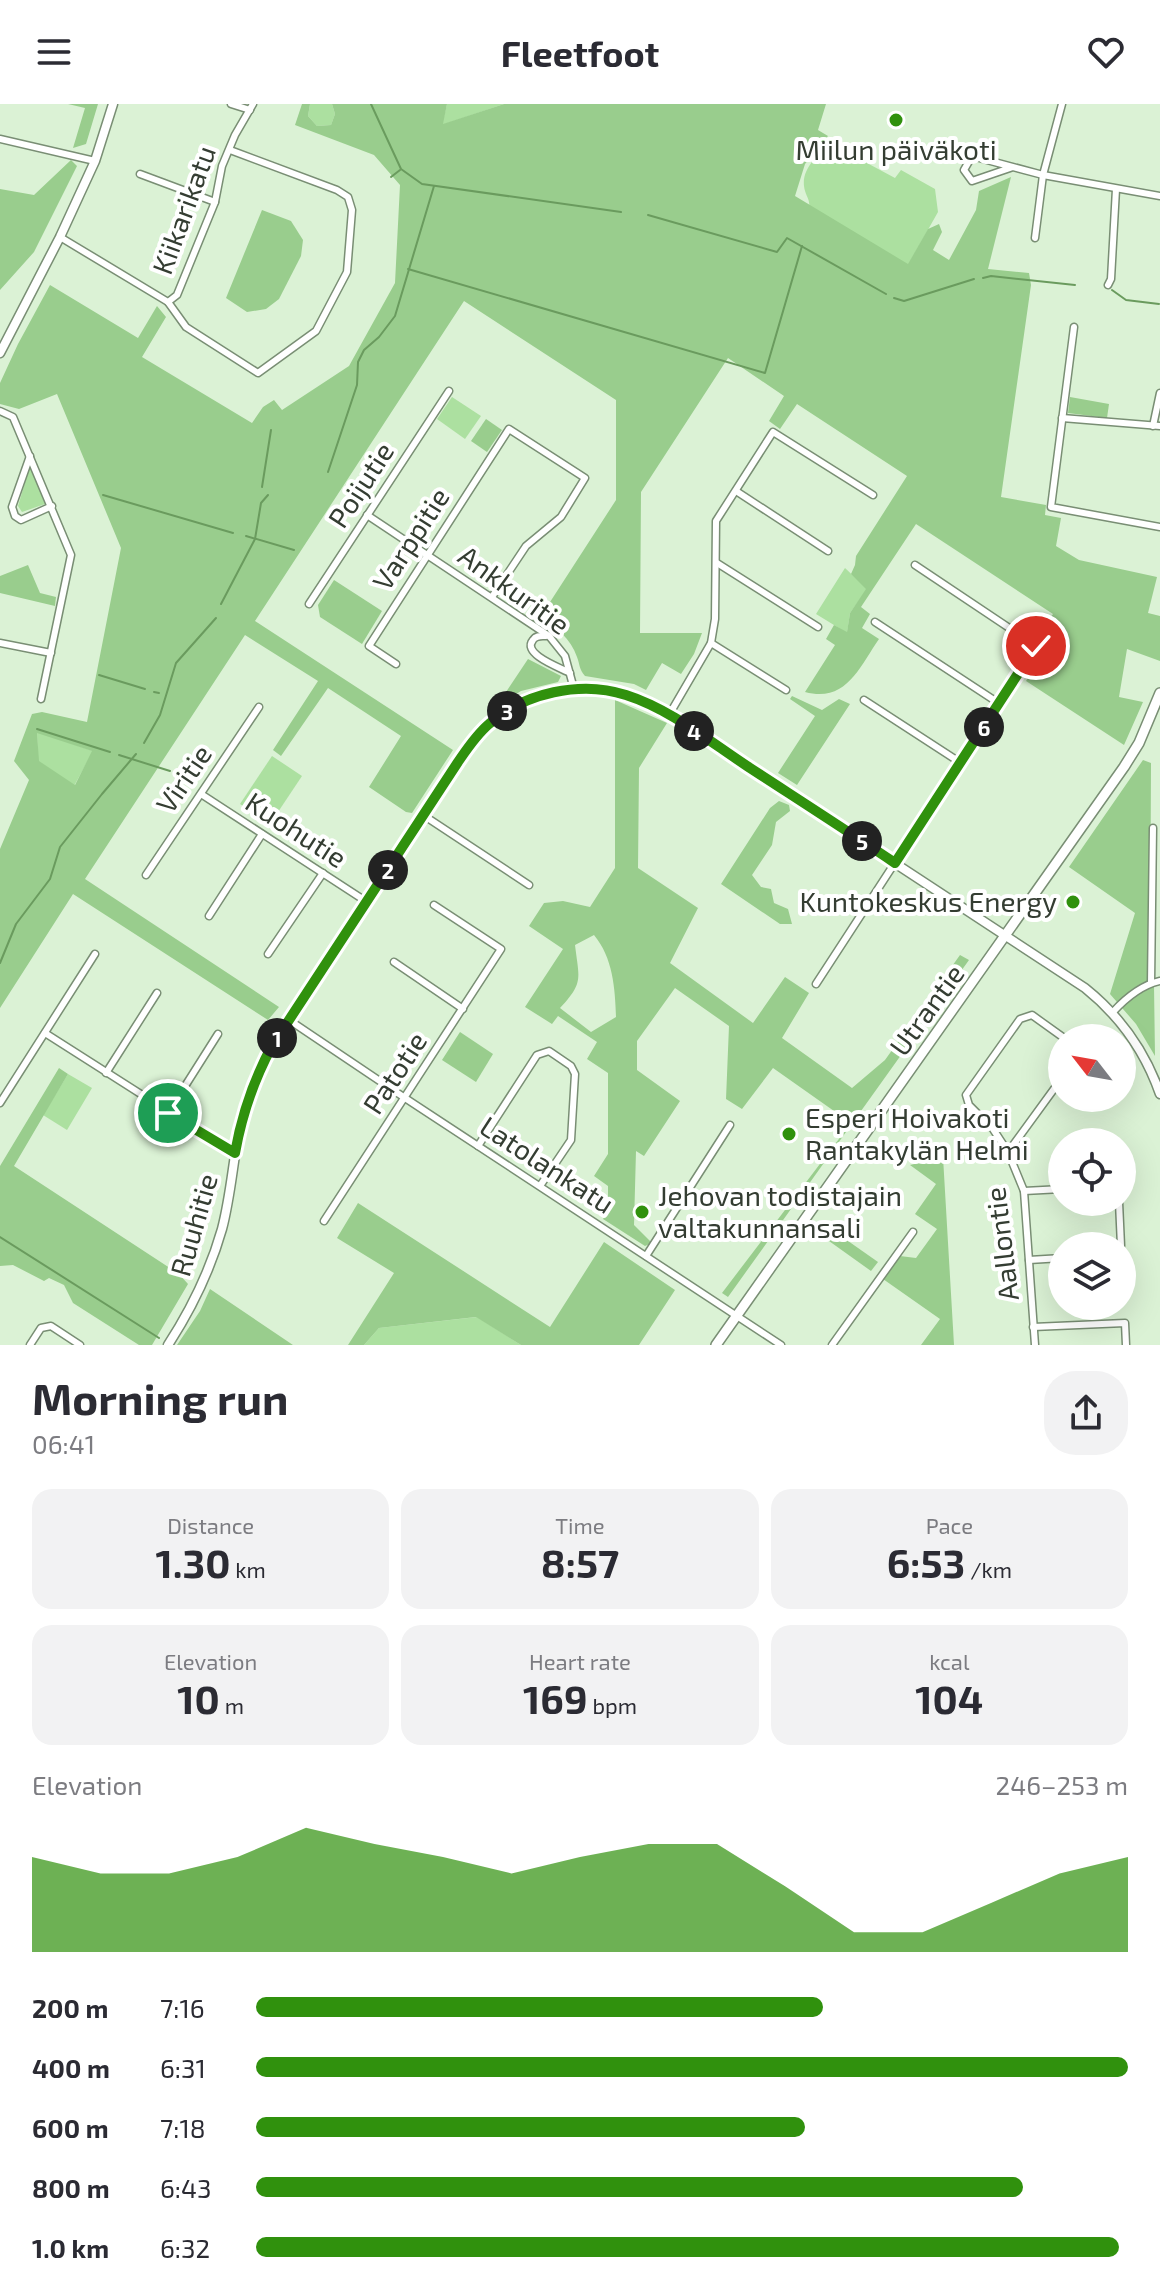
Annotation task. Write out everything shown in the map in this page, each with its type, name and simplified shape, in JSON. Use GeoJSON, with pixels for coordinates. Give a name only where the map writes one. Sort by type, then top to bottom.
{"type":"FeatureCollection","features":[{"type":"Feature","properties":{"kind":"main road","name":"Utrantie"},"geometry":{"type":"LineString","coordinates":[[716,1345],[1124,767],[1139,743],[1160,693]]}},
{"type":"Feature","properties":{"kind":"street"},"geometry":{"type":"LineString","coordinates":[[0,353],[95,161],[113,104]]}},
{"type":"Feature","properties":{"kind":"street"},"geometry":{"type":"LineString","coordinates":[[231,104],[252,107]]}},
{"type":"Feature","properties":{"kind":"street"},"geometry":{"type":"LineString","coordinates":[[1035,238],[1043,175],[1062,104]]}},
{"type":"Feature","properties":{"kind":"street","name":"Kiikarikatu"},"geometry":{"type":"LineString","coordinates":[[60,237],[168,302],[177,295],[215,202],[222,166],[235,135],[252,107]]}},
{"type":"Feature","properties":{"kind":"street"},"geometry":{"type":"LineString","coordinates":[[0,139],[95,161]]}},
{"type":"Feature","properties":{"kind":"street"},"geometry":{"type":"LineString","coordinates":[[168,302],[186,327],[258,373],[316,331],[347,272],[352,210],[348,197],[337,190],[230,150]]}},
{"type":"Feature","properties":{"kind":"street"},"geometry":{"type":"LineString","coordinates":[[1013,167],[972,181],[964,170],[972,156],[1043,175],[1160,196],[1160,206]]}},
{"type":"Feature","properties":{"kind":"street"},"geometry":{"type":"LineString","coordinates":[[140,174],[215,202]]}},
{"type":"Feature","properties":{"kind":"street"},"geometry":{"type":"LineString","coordinates":[[1108,285],[1111,279],[1116,189]]}},
{"type":"Feature","properties":{"kind":"street"},"geometry":{"type":"LineString","coordinates":[[1074,327],[1051,507],[1160,527]]}},
{"type":"Feature","properties":{"kind":"street","name":"Poijutie"},"geometry":{"type":"LineString","coordinates":[[309,604],[449,391]]}},
{"type":"Feature","properties":{"kind":"street"},"geometry":{"type":"LineString","coordinates":[[1062,418],[1157,426],[1160,393]]}},
{"type":"Feature","properties":{"kind":"street"},"geometry":{"type":"LineString","coordinates":[[0,411],[13,417],[71,555],[41,699]]}},
{"type":"Feature","properties":{"kind":"street","name":"Varppitie"},"geometry":{"type":"LineString","coordinates":[[396,664],[369,646],[509,429],[585,478],[561,517],[526,546],[492,597]]}},
{"type":"Feature","properties":{"kind":"street"},"geometry":{"type":"LineString","coordinates":[[669,715],[711,643],[715,619],[716,521],[773,432],[873,495]]}},
{"type":"Feature","properties":{"kind":"street"},"geometry":{"type":"LineString","coordinates":[[30,456],[12,507],[15,516],[21,520],[52,506]]}},
{"type":"Feature","properties":{"kind":"street"},"geometry":{"type":"LineString","coordinates":[[736,491],[828,551]]}},
{"type":"Feature","properties":{"kind":"street","name":"Ankkuritie"},"geometry":{"type":"LineString","coordinates":[[367,515],[549,636],[565,656],[574,689]]}},
{"type":"Feature","properties":{"kind":"street"},"geometry":{"type":"LineString","coordinates":[[717,563],[818,627]]}},
{"type":"Feature","properties":{"kind":"street"},"geometry":{"type":"LineString","coordinates":[[816,984],[1036,646],[915,565]]}},
{"type":"Feature","properties":{"kind":"street"},"geometry":{"type":"LineString","coordinates":[[875,622],[1000,704]]}},
{"type":"Feature","properties":{"kind":"street"},"geometry":{"type":"LineString","coordinates":[[549,636],[532,640],[532,651],[570,673]]}},
{"type":"Feature","properties":{"kind":"street"},"geometry":{"type":"LineString","coordinates":[[0,643],[51,653]]}},
{"type":"Feature","properties":{"kind":"street"},"geometry":{"type":"LineString","coordinates":[[711,643],[786,690]]}},
{"type":"Feature","properties":{"kind":"street","name":"Ruuhitie"},"geometry":{"type":"LineString","coordinates":[[168,1345],[201,1288],[213,1255],[223,1226],[245,1107],[272,1046],[474,739],[503,713],[536,698],[591,688],[625,694],[669,715],[1085,988],[1113,1012],[1143,1055],[1160,1094]]}},
{"type":"Feature","properties":{"kind":"street"},"geometry":{"type":"LineString","coordinates":[[864,700],[961,763]]}},
{"type":"Feature","properties":{"kind":"street","name":"Viritie"},"geometry":{"type":"LineString","coordinates":[[146,875],[259,707]]}},
{"type":"Feature","properties":{"kind":"street","name":"Kuohutie"},"geometry":{"type":"LineString","coordinates":[[201,794],[367,902]]}},
{"type":"Feature","properties":{"kind":"street"},"geometry":{"type":"LineString","coordinates":[[423,815],[529,885]]}},
{"type":"Feature","properties":{"kind":"street"},"geometry":{"type":"LineString","coordinates":[[1151,983],[1153,828]]}},
{"type":"Feature","properties":{"kind":"street"},"geometry":{"type":"LineString","coordinates":[[209,916],[262,834]]}},
{"type":"Feature","properties":{"kind":"street"},"geometry":{"type":"LineString","coordinates":[[268,954],[323,873]]}},
{"type":"Feature","properties":{"kind":"street","name":"Patotie"},"geometry":{"type":"LineString","coordinates":[[324,1221],[501,949],[434,905]]}},
{"type":"Feature","properties":{"kind":"street"},"geometry":{"type":"LineString","coordinates":[[0,1103],[95,954]]}},
{"type":"Feature","properties":{"kind":"street"},"geometry":{"type":"LineString","coordinates":[[394,962],[463,1009]]}},
{"type":"Feature","properties":{"kind":"street"},"geometry":{"type":"LineString","coordinates":[[1113,1012],[1134,993],[1160,981]]}},
{"type":"Feature","properties":{"kind":"street"},"geometry":{"type":"LineString","coordinates":[[106,1073],[157,993]]}},
{"type":"Feature","properties":{"kind":"street","name":"Aallontie"},"geometry":{"type":"LineString","coordinates":[[1035,1345],[1024,1191],[1008,1152],[993,1129],[969,1105],[966,1095],[1020,1019],[1032,1015],[1048,1026]]}},
{"type":"Feature","properties":{"kind":"street","name":"Latolankatu"},"geometry":{"type":"LineString","coordinates":[[289,1020],[781,1345]]}},
{"type":"Feature","properties":{"kind":"street"},"geometry":{"type":"LineString","coordinates":[[45,1033],[235,1153]]}},
{"type":"Feature","properties":{"kind":"street"},"geometry":{"type":"LineString","coordinates":[[168,1113],[218,1034]]}},
{"type":"Feature","properties":{"kind":"street"},"geometry":{"type":"LineString","coordinates":[[478,1146],[537,1055],[549,1051],[571,1066],[575,1074],[575,1087],[571,1140],[540,1186]]}},
{"type":"Feature","properties":{"kind":"street"},"geometry":{"type":"LineString","coordinates":[[1008,1152],[1048,1097]]}},
{"type":"Feature","properties":{"kind":"street"},"geometry":{"type":"LineString","coordinates":[[646,1256],[730,1125]]}},
{"type":"Feature","properties":{"kind":"street"},"geometry":{"type":"LineString","coordinates":[[1024,1191],[1048,1190]]}},
{"type":"Feature","properties":{"kind":"street"},"geometry":{"type":"LineString","coordinates":[[832,1345],[913,1232]]}},
{"type":"Feature","properties":{"kind":"street"},"geometry":{"type":"LineString","coordinates":[[1029,1260],[1048,1259]]}},
{"type":"Feature","properties":{"kind":"street"},"geometry":{"type":"LineString","coordinates":[[1033,1327],[1125,1323],[1126,1345]]}},
{"type":"Feature","properties":{"kind":"street"},"geometry":{"type":"LineString","coordinates":[[30,1345],[41,1328],[51,1326],[80,1345]]}},
{"type":"Feature","properties":{"kind":"green space"},"geometry":{"type":"Polygon","coordinates":[[[68,104],[98,104],[86,144],[73,148],[85,108],[68,104]]]}},
{"type":"Feature","properties":{"kind":"green space"},"geometry":{"type":"Polygon","coordinates":[[[302,104],[310,104],[308,116],[317,126],[331,125],[335,114],[332,104],[447,104],[443,124],[504,104],[826,104],[818,130],[828,136],[805,164],[795,196],[908,264],[928,229],[939,224],[942,232],[933,250],[949,260],[976,210],[979,191],[1011,177],[988,269],[1029,273],[1031,285],[1001,497],[1046,505],[1045,515],[1061,518],[1056,546],[1079,560],[1157,577],[1148,613],[1160,616],[1160,661],[1127,649],[1119,697],[1143,702],[1124,745],[1026,681],[1046,650],[1046,645],[1037,639],[1053,614],[916,524],[861,607],[870,614],[862,628],[879,639],[865,661],[841,688],[819,694],[805,692],[835,645],[826,639],[834,625],[847,632],[850,613],[866,589],[851,574],[856,556],[907,476],[797,404],[780,429],[769,421],[784,396],[728,358],[641,492],[640,633],[702,633],[694,654],[681,674],[662,663],[646,690],[634,684],[585,676],[567,639],[541,616],[616,500],[616,400],[464,301],[255,621],[453,750],[412,813],[369,787],[401,736],[328,688],[281,756],[273,750],[318,681],[245,635],[85,879],[279,1007],[268,1020],[73,894],[0,1008],[0,849],[29,780],[14,761],[32,714],[42,712],[87,722],[121,548],[57,394],[19,409],[0,404],[0,383],[50,285],[138,338],[157,306],[166,317],[142,357],[252,423],[263,407],[274,400],[282,410],[349,366],[395,283],[400,185],[374,155],[295,125],[302,104]],[[37,733],[39,761],[75,785],[92,751],[37,733]]]}},
{"type":"Feature","properties":{"kind":"green space"},"geometry":{"type":"Polygon","coordinates":[[[310,104],[332,104],[335,114],[331,125],[317,126],[308,116],[310,104]]]}},
{"type":"Feature","properties":{"kind":"green space"},"geometry":{"type":"Polygon","coordinates":[[[447,104],[504,104],[442,125],[447,104]]]}},
{"type":"Feature","properties":{"kind":"green space"},"geometry":{"type":"Polygon","coordinates":[[[834,148],[895,178],[901,170],[935,189],[938,212],[908,265],[809,210],[804,186],[808,167],[817,157],[834,148]]]}},
{"type":"Feature","properties":{"kind":"green space"},"geometry":{"type":"Polygon","coordinates":[[[71,160],[77,166],[34,252],[0,290],[0,189],[34,195],[71,160]]]}},
{"type":"Feature","properties":{"kind":"green space"},"geometry":{"type":"Polygon","coordinates":[[[262,210],[291,221],[303,240],[301,256],[279,299],[266,309],[247,312],[226,298],[262,210]]]}},
{"type":"Feature","properties":{"kind":"green space"},"geometry":{"type":"Polygon","coordinates":[[[452,397],[481,416],[465,439],[437,419],[452,397]]]}},
{"type":"Feature","properties":{"kind":"green space"},"geometry":{"type":"Polygon","coordinates":[[[1070,397],[1109,404],[1107,418],[1068,413],[1070,397]]]}},
{"type":"Feature","properties":{"kind":"green space"},"geometry":{"type":"Polygon","coordinates":[[[486,419],[502,430],[487,452],[471,441],[486,419]]]}},
{"type":"Feature","properties":{"kind":"green space"},"geometry":{"type":"Polygon","coordinates":[[[30,466],[45,504],[22,512],[18,506],[30,466]]]}},
{"type":"Feature","properties":{"kind":"green space"},"geometry":{"type":"Polygon","coordinates":[[[28,565],[40,593],[56,597],[55,606],[0,593],[0,576],[28,565]]]}},
{"type":"Feature","properties":{"kind":"green space"},"geometry":{"type":"Polygon","coordinates":[[[845,568],[867,589],[850,613],[847,633],[816,614],[845,568]]]}},
{"type":"Feature","properties":{"kind":"green space"},"geometry":{"type":"Polygon","coordinates":[[[334,580],[382,611],[362,644],[320,617],[318,605],[334,580]]]}},
{"type":"Feature","properties":{"kind":"green space"},"geometry":{"type":"Polygon","coordinates":[[[528,659],[561,676],[558,682],[521,691],[501,703],[500,701],[528,659]]]}},
{"type":"Feature","properties":{"kind":"green space"},"geometry":{"type":"Polygon","coordinates":[[[792,696],[822,710],[839,699],[850,704],[797,785],[778,773],[815,716],[790,699],[792,696]]]}},
{"type":"Feature","properties":{"kind":"green space"},"geometry":{"type":"Polygon","coordinates":[[[615,700],[667,723],[639,768],[638,868],[698,908],[670,963],[753,1023],[785,977],[809,993],[782,1038],[852,1088],[885,1060],[960,955],[969,960],[728,1297],[722,1293],[851,1123],[773,1068],[742,1109],[726,1099],[729,1026],[675,988],[637,1041],[637,1070],[680,1101],[644,1156],[636,1151],[634,1225],[652,1243],[645,1246],[603,1219],[608,1211],[608,1186],[594,1176],[608,1154],[608,1073],[587,1059],[597,1042],[558,1016],[552,1024],[525,1007],[563,949],[529,926],[544,903],[563,901],[590,907],[615,868],[615,700]],[[594,935],[575,945],[578,980],[560,1008],[591,1032],[616,1017],[612,974],[594,935]]]}},
{"type":"Feature","properties":{"kind":"green space"},"geometry":{"type":"Polygon","coordinates":[[[37,732],[93,751],[74,786],[38,761],[37,732]]]}},
{"type":"Feature","properties":{"kind":"green space"},"geometry":{"type":"Polygon","coordinates":[[[272,756],[302,776],[270,824],[240,804],[272,756]]]}},
{"type":"Feature","properties":{"kind":"green space"},"geometry":{"type":"Polygon","coordinates":[[[1143,760],[1151,763],[1150,974],[1154,985],[1155,1056],[1136,1024],[1110,994],[1135,913],[1069,867],[1143,760]]]}},
{"type":"Feature","properties":{"kind":"green space"},"geometry":{"type":"Polygon","coordinates":[[[779,801],[789,805],[790,811],[776,822],[772,845],[752,875],[761,887],[771,889],[774,903],[788,909],[792,924],[780,924],[721,884],[770,808],[779,801]]]}},
{"type":"Feature","properties":{"kind":"green space"},"geometry":{"type":"Polygon","coordinates":[[[460,1032],[493,1054],[476,1082],[442,1060],[460,1032]]]}},
{"type":"Feature","properties":{"kind":"green space"},"geometry":{"type":"Polygon","coordinates":[[[59,1068],[68,1074],[14,1166],[179,1274],[188,1284],[152,1345],[139,1345],[73,1303],[64,1285],[49,1278],[44,1281],[13,1265],[0,1266],[0,1166],[59,1068]]]}},
{"type":"Feature","properties":{"kind":"green space"},"geometry":{"type":"Polygon","coordinates":[[[68,1074],[92,1088],[67,1130],[43,1115],[68,1074]]]}},
{"type":"Feature","properties":{"kind":"green space"},"geometry":{"type":"Polygon","coordinates":[[[943,1157],[954,1345],[921,1345],[940,1319],[883,1279],[900,1256],[916,1258],[937,1229],[915,1214],[936,1184],[910,1165],[943,1157]]]}},
{"type":"Feature","properties":{"kind":"green space"},"geometry":{"type":"Polygon","coordinates":[[[358,1203],[550,1327],[604,1242],[675,1290],[639,1345],[521,1345],[476,1317],[379,1328],[364,1345],[348,1345],[394,1273],[337,1238],[358,1203]]]}},
{"type":"Feature","properties":{"kind":"green space"},"geometry":{"type":"Polygon","coordinates":[[[821,1222],[878,1262],[871,1271],[815,1231],[821,1222]]]}},
{"type":"Feature","properties":{"kind":"green space"},"geometry":{"type":"Polygon","coordinates":[[[210,1289],[293,1345],[177,1345],[200,1311],[210,1289]]]}},
{"type":"Feature","properties":{"kind":"green space"},"geometry":{"type":"Polygon","coordinates":[[[477,1317],[521,1345],[364,1345],[379,1328],[477,1317]]]}},
{"type":"Feature","properties":{"kind":"waterway"},"geometry":{"type":"LineString","coordinates":[[371,104],[401,169],[422,184],[621,212]]}},
{"type":"Feature","properties":{"kind":"waterway"},"geometry":{"type":"LineString","coordinates":[[391,177],[400,170]]}},
{"type":"Feature","properties":{"kind":"waterway"},"geometry":{"type":"LineString","coordinates":[[328,472],[357,385],[358,362],[364,350],[395,316],[434,186]]}},
{"type":"Feature","properties":{"kind":"waterway"},"geometry":{"type":"LineString","coordinates":[[648,215],[777,252],[787,238],[886,294]]}},
{"type":"Feature","properties":{"kind":"waterway"},"geometry":{"type":"LineString","coordinates":[[408,269],[765,373],[802,246]]}},
{"type":"Feature","properties":{"kind":"waterway"},"geometry":{"type":"LineString","coordinates":[[983,278],[991,276],[1075,285]]}},
{"type":"Feature","properties":{"kind":"waterway"},"geometry":{"type":"LineString","coordinates":[[894,298],[904,301],[974,279]]}},
{"type":"Feature","properties":{"kind":"waterway"},"geometry":{"type":"LineString","coordinates":[[1112,290],[1126,300],[1159,304]]}},
{"type":"Feature","properties":{"kind":"waterway"},"geometry":{"type":"LineString","coordinates":[[262,487],[271,430]]}},
{"type":"Feature","properties":{"kind":"waterway"},"geometry":{"type":"LineString","coordinates":[[103,495],[233,533]]}},
{"type":"Feature","properties":{"kind":"waterway"},"geometry":{"type":"LineString","coordinates":[[221,604],[255,539],[261,503],[268,495]]}},
{"type":"Feature","properties":{"kind":"waterway"},"geometry":{"type":"LineString","coordinates":[[246,536],[294,550]]}},
{"type":"Feature","properties":{"kind":"waterway"},"geometry":{"type":"LineString","coordinates":[[144,743],[160,715],[176,663],[216,618]]}},
{"type":"Feature","properties":{"kind":"waterway"},"geometry":{"type":"LineString","coordinates":[[99,675],[145,689]]}},
{"type":"Feature","properties":{"kind":"waterway"},"geometry":{"type":"LineString","coordinates":[[154,692],[159,693]]}},
{"type":"Feature","properties":{"kind":"waterway"},"geometry":{"type":"LineString","coordinates":[[37,729],[110,752]]}},
{"type":"Feature","properties":{"kind":"waterway"},"geometry":{"type":"LineString","coordinates":[[0,963],[16,924],[50,879],[60,847],[136,754]]}},
{"type":"Feature","properties":{"kind":"waterway"},"geometry":{"type":"LineString","coordinates":[[119,755],[170,771]]}},
{"type":"Feature","properties":{"kind":"waterway"},"geometry":{"type":"LineString","coordinates":[[0,1237],[159,1338]]}},
{"type":"Feature","properties":{"kind":"place","name":"Miilun päiväkoti"},"geometry":{"type":"Point","coordinates":[896,120]}},
{"type":"Feature","properties":{"kind":"place","name":"Kuntokeskus Energy"},"geometry":{"type":"Point","coordinates":[1073,902]}},
{"type":"Feature","properties":{"kind":"place","name":"Esperi Hoivakoti Rantakylän Helmi"},"geometry":{"type":"Point","coordinates":[789,1134]}},
{"type":"Feature","properties":{"kind":"place","name":"Jehovan todistajain valtakunnansali"},"geometry":{"type":"Point","coordinates":[642,1212]}},
{"type":"Feature","properties":{"kind":"route"},"geometry":{"type":"LineString","coordinates":[[168,1113],[235,1153],[239,1127],[253,1083],[272,1046],[458,762],[474,739],[503,713],[555,692],[591,688],[625,694],[669,715],[895,863],[1036,646]]}}]}
